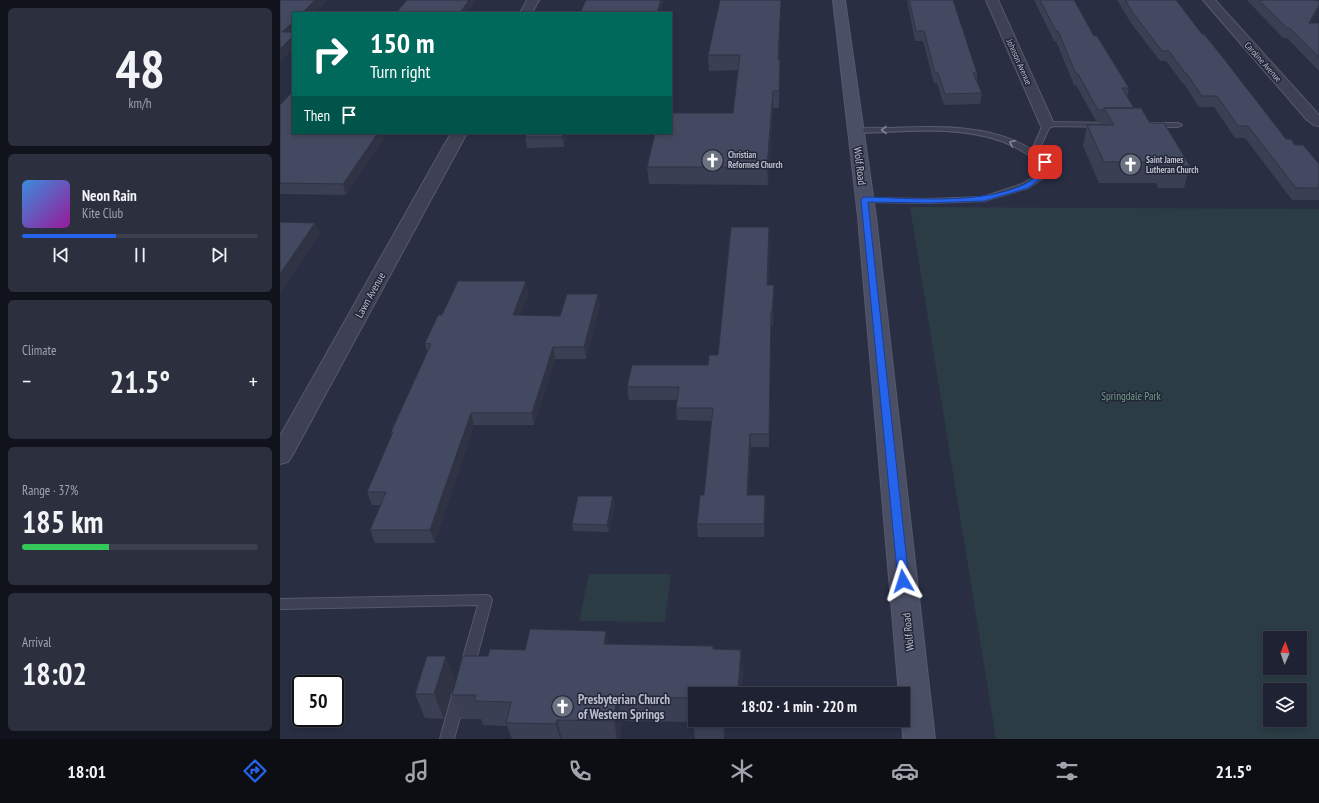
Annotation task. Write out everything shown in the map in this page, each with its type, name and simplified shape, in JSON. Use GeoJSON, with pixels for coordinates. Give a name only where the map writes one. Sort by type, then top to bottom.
{"type":"FeatureCollection","features":[{"type":"Feature","properties":{"kind":"main road","name":"Wolf Road"},"geometry":{"type":"LineString","coordinates":[[839,0],[864,200],[919,739]]}},
{"type":"Feature","properties":{"kind":"street"},"geometry":{"type":"LineString","coordinates":[[527,12],[533,0]]}},
{"type":"Feature","properties":{"kind":"street","name":"Johnson Avenue"},"geometry":{"type":"LineString","coordinates":[[992,0],[1046,124]]}},
{"type":"Feature","properties":{"kind":"street","name":"Caroline Avenue"},"geometry":{"type":"LineString","coordinates":[[1209,0],[1312,117],[1319,122]]}},
{"type":"Feature","properties":{"kind":"street","name":"Lawn Avenue"},"geometry":{"type":"LineString","coordinates":[[280,456],[458,134]]}},
{"type":"Feature","properties":{"kind":"lane"},"geometry":{"type":"LineString","coordinates":[[1034,153],[1046,124],[1122,125]]}},
{"type":"Feature","properties":{"kind":"lane"},"geometry":{"type":"LineString","coordinates":[[1146,125],[1178,125]]}},
{"type":"Feature","properties":{"kind":"lane"},"geometry":{"type":"LineString","coordinates":[[856,131],[952,130],[984,133],[1009,141],[1034,153],[1045,162],[1044,174],[1025,186],[984,199],[864,200]]}},
{"type":"Feature","properties":{"kind":"lane"},"geometry":{"type":"LineString","coordinates":[[280,604],[486,600],[447,739]]}},
{"type":"Feature","properties":{"kind":"green space","name":"Springdale Park"},"geometry":{"type":"Polygon","coordinates":[[[910,207],[1319,209],[1319,739],[996,739],[910,207]]]}},
{"type":"Feature","properties":{"kind":"green space"},"geometry":{"type":"Polygon","coordinates":[[[589,574],[671,574],[665,622],[579,621],[589,574]]]}},
{"type":"Feature","properties":{"kind":"building"},"geometry":{"type":"Polygon","coordinates":[[[280,0],[315,0],[303,12],[292,12],[292,23],[282,32],[292,32],[292,37],[280,49],[280,0]]]}},
{"type":"Feature","properties":{"kind":"building"},"geometry":{"type":"Polygon","coordinates":[[[407,0],[469,0],[461,12],[397,12],[407,0]]]}},
{"type":"Feature","properties":{"kind":"building"},"geometry":{"type":"Polygon","coordinates":[[[586,0],[661,0],[657,12],[580,12],[586,0]]]}},
{"type":"Feature","properties":{"kind":"building"},"geometry":{"type":"Polygon","coordinates":[[[720,0],[781,0],[778,60],[780,60],[779,91],[773,91],[767,167],[647,167],[655,134],[672,134],[673,113],[733,113],[740,55],[708,55],[720,0]]]}},
{"type":"Feature","properties":{"kind":"building"},"geometry":{"type":"Polygon","coordinates":[[[909,0],[953,0],[977,73],[973,73],[982,93],[945,94],[938,73],[935,73],[924,31],[916,31],[909,0]]]}},
{"type":"Feature","properties":{"kind":"building"},"geometry":{"type":"Polygon","coordinates":[[[1040,0],[1074,0],[1094,36],[1097,36],[1129,88],[1122,88],[1134,108],[1104,108],[1104,110],[1098,110],[1078,74],[1076,74],[1058,31],[1056,31],[1040,0]]]}},
{"type":"Feature","properties":{"kind":"building"},"geometry":{"type":"Polygon","coordinates":[[[1125,0],[1176,0],[1286,139],[1291,139],[1295,145],[1303,145],[1319,164],[1319,188],[1296,188],[1248,126],[1238,126],[1217,96],[1202,96],[1169,51],[1162,51],[1125,0]]]}},
{"type":"Feature","properties":{"kind":"building"},"geometry":{"type":"Polygon","coordinates":[[[1259,0],[1319,1],[1319,5],[1309,23],[1319,23],[1319,57],[1290,28],[1287,28],[1259,0]]]}},
{"type":"Feature","properties":{"kind":"building"},"geometry":{"type":"Polygon","coordinates":[[[292,92],[292,134],[377,134],[343,184],[280,183],[280,105],[292,92]]]}},
{"type":"Feature","properties":{"kind":"building"},"geometry":{"type":"Polygon","coordinates":[[[1104,108],[1141,108],[1150,123],[1164,123],[1190,166],[1163,166],[1161,162],[1104,162],[1087,125],[1114,125],[1104,108]]]}},
{"type":"Feature","properties":{"kind":"building"},"geometry":{"type":"Polygon","coordinates":[[[526,134],[563,134],[562,137],[525,137],[526,134]]]}},
{"type":"Feature","properties":{"kind":"building"},"geometry":{"type":"Polygon","coordinates":[[[280,222],[315,223],[280,274],[280,222]]]}},
{"type":"Feature","properties":{"kind":"building"},"geometry":{"type":"Polygon","coordinates":[[[731,227],[769,227],[767,285],[774,285],[771,312],[769,434],[750,434],[747,495],[765,495],[764,524],[697,524],[700,495],[704,495],[713,408],[676,408],[679,387],[627,387],[632,365],[708,365],[709,355],[718,355],[731,227]]]}},
{"type":"Feature","properties":{"kind":"building"},"geometry":{"type":"Polygon","coordinates":[[[458,281],[526,281],[513,315],[560,316],[567,294],[598,294],[584,347],[553,347],[532,413],[471,413],[430,530],[370,530],[386,492],[367,492],[393,432],[391,432],[431,344],[425,343],[438,315],[442,315],[458,281]]]}},
{"type":"Feature","properties":{"kind":"building"},"geometry":{"type":"Polygon","coordinates":[[[578,496],[613,496],[607,525],[572,524],[578,496]]]}},
{"type":"Feature","properties":{"kind":"building"},"geometry":{"type":"Polygon","coordinates":[[[530,629],[606,631],[604,644],[713,646],[713,649],[741,650],[738,687],[688,687],[688,698],[617,697],[614,721],[557,720],[556,724],[506,723],[511,702],[474,701],[476,695],[452,695],[463,656],[488,656],[490,649],[525,650],[530,629]]]}},
{"type":"Feature","properties":{"kind":"building"},"geometry":{"type":"Polygon","coordinates":[[[427,656],[446,656],[434,694],[415,694],[427,656]]]}},
{"type":"Feature","properties":{"kind":"place","name":"Christian Reformed Church"},"geometry":{"type":"Point","coordinates":[712,160]}},
{"type":"Feature","properties":{"kind":"place","name":"Saint James Lutheran Church"},"geometry":{"type":"Point","coordinates":[1131,165]}},
{"type":"Feature","properties":{"kind":"place","name":"Presbyterian Church of Western Springs"},"geometry":{"type":"Point","coordinates":[562,706]}},
{"type":"Feature","properties":{"kind":"route"},"geometry":{"type":"LineString","coordinates":[[903,581],[867,217],[864,200],[984,199],[1025,186],[1044,174],[1045,162]]}}]}
